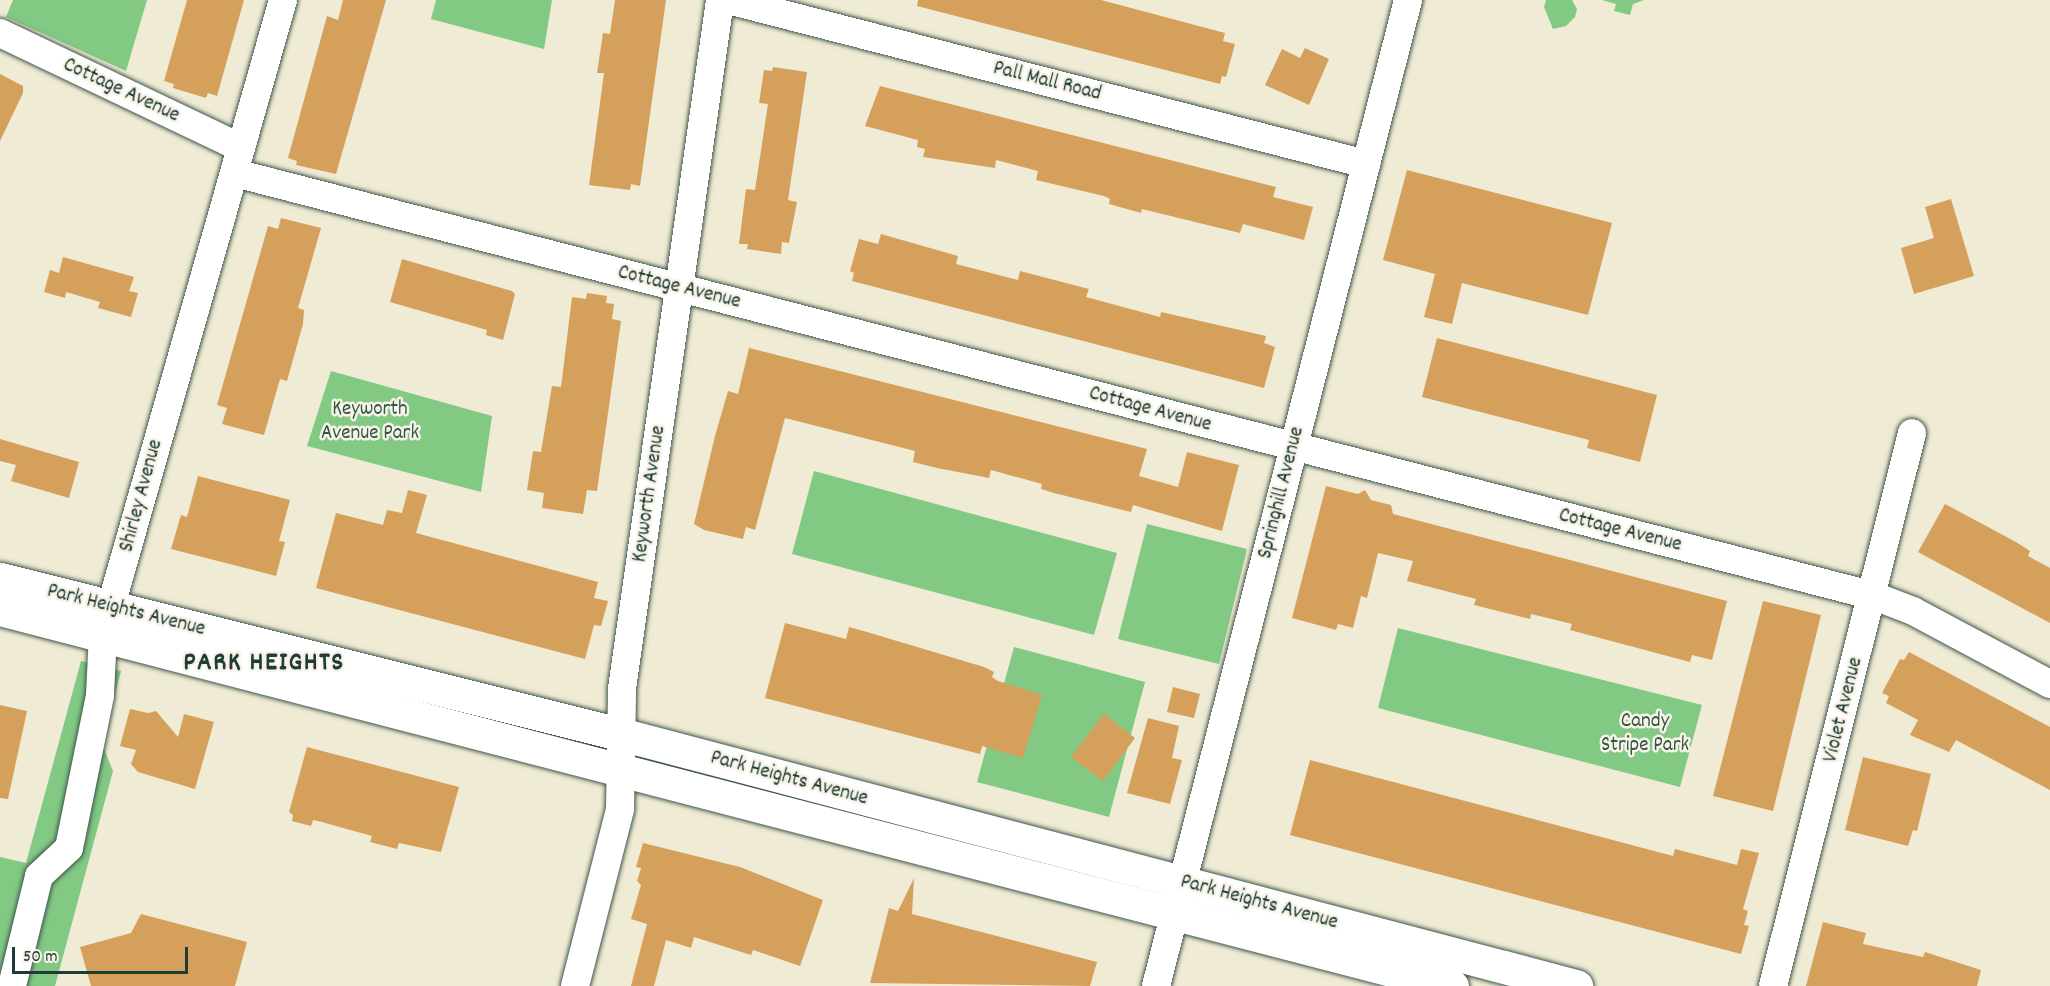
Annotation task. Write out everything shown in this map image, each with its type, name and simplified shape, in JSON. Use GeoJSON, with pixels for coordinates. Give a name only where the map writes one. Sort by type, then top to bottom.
{"type":"FeatureCollection","features":[{"type":"Feature","properties":{"kind":"main road","name":"Park Heights Avenue"},"geometry":{"type":"LineString","coordinates":[[0,579],[107,621],[622,769],[1179,898],[1576,986]]}},
{"type":"Feature","properties":{"kind":"main road","name":"Park Heights Avenue"},"geometry":{"type":"LineString","coordinates":[[0,609],[107,621],[621,734],[1179,898],[1452,986]]}},
{"type":"Feature","properties":{"kind":"street","name":"Shirley Avenue"},"geometry":{"type":"LineString","coordinates":[[12,986],[39,876],[69,848],[100,695],[107,621],[282,0]]}},
{"type":"Feature","properties":{"kind":"street","name":"Keyworth Avenue"},"geometry":{"type":"LineString","coordinates":[[574,986],[620,809],[622,689],[720,0]]}},
{"type":"Feature","properties":{"kind":"street","name":"Pall Mall Road"},"geometry":{"type":"LineString","coordinates":[[728,0],[1366,164]]}},
{"type":"Feature","properties":{"kind":"street","name":"Springhill Avenue"},"geometry":{"type":"LineString","coordinates":[[1156,986],[1408,0]]}},
{"type":"Feature","properties":{"kind":"street","name":"Cottage Avenue"},"geometry":{"type":"LineString","coordinates":[[0,33],[238,160],[679,288],[1874,596],[1913,611],[2050,684]]}},
{"type":"Feature","properties":{"kind":"street","name":"Violet Avenue"},"geometry":{"type":"LineString","coordinates":[[1773,986],[1874,596],[1912,433]]}},
{"type":"Feature","properties":{"kind":"green space"},"geometry":{"type":"Polygon","coordinates":[[[13,0],[147,0],[126,71],[6,17],[13,0]]]}},
{"type":"Feature","properties":{"kind":"green space"},"geometry":{"type":"Polygon","coordinates":[[[436,0],[552,0],[544,49],[431,19],[436,0]]]}},
{"type":"Feature","properties":{"kind":"green space"},"geometry":{"type":"Polygon","coordinates":[[[1546,0],[1572,0],[1577,9],[1575,17],[1566,26],[1553,29],[1544,7],[1546,0]]]}},
{"type":"Feature","properties":{"kind":"green space"},"geometry":{"type":"Polygon","coordinates":[[[1602,0],[1644,0],[1633,4],[1630,15],[1614,11],[1616,4],[1602,0]]]}},
{"type":"Feature","properties":{"kind":"green space","name":"Keyworth Avenue Park"},"geometry":{"type":"Polygon","coordinates":[[[331,371],[492,416],[481,492],[307,446],[331,371]]]}},
{"type":"Feature","properties":{"kind":"green space"},"geometry":{"type":"Polygon","coordinates":[[[814,471],[1117,553],[1094,635],[792,554],[814,471]]]}},
{"type":"Feature","properties":{"kind":"green space"},"geometry":{"type":"Polygon","coordinates":[[[1147,524],[1247,549],[1219,664],[1118,639],[1147,524]]]}},
{"type":"Feature","properties":{"kind":"green space","name":"Candy Stripe Park"},"geometry":{"type":"Polygon","coordinates":[[[1398,628],[1702,705],[1680,787],[1378,708],[1398,628]]]}},
{"type":"Feature","properties":{"kind":"green space"},"geometry":{"type":"Polygon","coordinates":[[[1014,647],[1145,682],[1109,817],[977,782],[1014,647]]]}},
{"type":"Feature","properties":{"kind":"green space"},"geometry":{"type":"Polygon","coordinates":[[[81,661],[121,671],[102,744],[113,771],[55,986],[0,986],[0,857],[26,863],[81,661]]]}},
{"type":"Feature","properties":{"kind":"building"},"geometry":{"type":"Polygon","coordinates":[[[187,0],[244,0],[217,96],[208,93],[206,98],[173,88],[174,84],[164,81],[187,0]]]}},
{"type":"Feature","properties":{"kind":"building"},"geometry":{"type":"Polygon","coordinates":[[[343,0],[386,0],[336,174],[296,165],[297,161],[288,158],[327,16],[338,20],[343,0]]]}},
{"type":"Feature","properties":{"kind":"building"},"geometry":{"type":"Polygon","coordinates":[[[615,0],[666,0],[640,186],[631,184],[630,190],[589,185],[604,73],[597,73],[603,33],[610,34],[615,0]]]}},
{"type":"Feature","properties":{"kind":"building"},"geometry":{"type":"Polygon","coordinates":[[[918,0],[1101,0],[1225,33],[1223,41],[1235,44],[1226,77],[1222,76],[1220,84],[917,6],[918,0]]]}},
{"type":"Feature","properties":{"kind":"building"},"geometry":{"type":"Polygon","coordinates":[[[1305,48],[1329,59],[1309,105],[1265,85],[1282,49],[1300,58],[1305,48]]]}},
{"type":"Feature","properties":{"kind":"building"},"geometry":{"type":"Polygon","coordinates":[[[773,67],[807,72],[788,200],[797,202],[789,243],[782,242],[781,254],[747,249],[748,244],[739,244],[746,189],[755,190],[768,104],[759,103],[764,70],[772,71],[773,67]]]}},
{"type":"Feature","properties":{"kind":"building"},"geometry":{"type":"Polygon","coordinates":[[[0,74],[23,86],[23,93],[0,141],[0,74]]]}},
{"type":"Feature","properties":{"kind":"building"},"geometry":{"type":"Polygon","coordinates":[[[880,86],[1276,187],[1273,197],[1313,207],[1304,240],[1243,224],[1240,233],[1142,209],[1141,213],[1109,204],[1110,199],[1104,196],[1036,180],[1038,171],[996,160],[995,168],[923,157],[925,149],[917,147],[918,140],[865,126],[880,86]]]}},
{"type":"Feature","properties":{"kind":"building"},"geometry":{"type":"Polygon","coordinates":[[[1407,170],[1612,223],[1588,315],[1462,283],[1452,324],[1424,317],[1435,274],[1383,260],[1407,170]]]}},
{"type":"Feature","properties":{"kind":"building"},"geometry":{"type":"Polygon","coordinates":[[[1951,199],[1974,276],[1914,294],[1901,248],[1934,238],[1925,207],[1951,199]]]}},
{"type":"Feature","properties":{"kind":"building"},"geometry":{"type":"Polygon","coordinates":[[[281,218],[321,228],[298,308],[304,310],[303,324],[287,381],[280,379],[264,435],[222,424],[227,408],[217,405],[268,226],[278,229],[281,218]]]}},
{"type":"Feature","properties":{"kind":"building"},"geometry":{"type":"Polygon","coordinates":[[[881,234],[958,256],[956,264],[1018,280],[1020,271],[1089,289],[1086,297],[1160,317],[1161,312],[1266,336],[1264,343],[1275,347],[1264,388],[852,281],[854,273],[850,271],[859,239],[878,244],[881,234]]]}},
{"type":"Feature","properties":{"kind":"building"},"geometry":{"type":"Polygon","coordinates":[[[63,257],[134,277],[129,291],[138,293],[131,317],[98,308],[100,302],[66,292],[65,298],[44,292],[50,270],[59,273],[63,257]]]}},
{"type":"Feature","properties":{"kind":"building"},"geometry":{"type":"Polygon","coordinates":[[[402,259],[512,291],[515,294],[503,340],[486,335],[487,330],[390,302],[402,259]]]}},
{"type":"Feature","properties":{"kind":"building"},"geometry":{"type":"Polygon","coordinates":[[[587,293],[607,296],[606,303],[614,304],[612,319],[621,321],[597,491],[587,490],[583,514],[542,508],[544,493],[527,490],[533,451],[541,452],[552,386],[561,387],[572,297],[586,299],[587,293]]]}},
{"type":"Feature","properties":{"kind":"building"},"geometry":{"type":"Polygon","coordinates":[[[1437,338],[1657,395],[1640,462],[1587,448],[1589,440],[1422,397],[1437,338]]]}},
{"type":"Feature","properties":{"kind":"building"},"geometry":{"type":"Polygon","coordinates":[[[749,348],[1147,449],[1139,476],[1178,487],[1187,452],[1239,465],[1222,531],[1133,505],[1131,512],[1054,493],[1041,489],[1042,484],[991,470],[989,478],[913,462],[915,451],[785,418],[755,530],[746,527],[743,539],[704,530],[694,524],[715,436],[728,391],[738,394],[749,348]]]}},
{"type":"Feature","properties":{"kind":"building"},"geometry":{"type":"Polygon","coordinates":[[[0,439],[79,462],[69,498],[11,481],[16,465],[0,461],[0,439]]]}},
{"type":"Feature","properties":{"kind":"building"},"geometry":{"type":"Polygon","coordinates":[[[198,476],[290,500],[279,541],[285,542],[276,576],[171,549],[181,515],[187,517],[198,476]]]}},
{"type":"Feature","properties":{"kind":"building"},"geometry":{"type":"Polygon","coordinates":[[[1326,486],[1358,494],[1365,490],[1371,500],[1391,505],[1393,514],[1727,601],[1712,660],[1692,655],[1690,662],[1570,630],[1572,624],[1531,614],[1530,619],[1474,605],[1476,599],[1407,581],[1413,561],[1378,553],[1367,598],[1361,596],[1353,628],[1338,624],[1336,630],[1292,618],[1326,486]]]}},
{"type":"Feature","properties":{"kind":"building"},"geometry":{"type":"Polygon","coordinates":[[[408,490],[427,495],[416,533],[598,582],[594,598],[608,601],[601,626],[594,625],[585,659],[316,588],[336,513],[383,525],[387,510],[402,513],[408,490]]]}},
{"type":"Feature","properties":{"kind":"building"},"geometry":{"type":"Polygon","coordinates":[[[1945,504],[2016,542],[2030,551],[2028,556],[2050,568],[2050,623],[1918,552],[1945,504]]]}},
{"type":"Feature","properties":{"kind":"building"},"geometry":{"type":"Polygon","coordinates":[[[1763,601],[1821,615],[1773,811],[1713,796],[1763,601]]]}},
{"type":"Feature","properties":{"kind":"building"},"geometry":{"type":"Polygon","coordinates":[[[785,623],[846,639],[849,627],[867,632],[984,667],[994,672],[992,677],[998,681],[1042,695],[1023,758],[982,746],[980,754],[765,698],[785,623]]]}},
{"type":"Feature","properties":{"kind":"building"},"geometry":{"type":"Polygon","coordinates":[[[1909,652],[2050,727],[2050,790],[1956,740],[1949,752],[1910,735],[1918,720],[1886,703],[1889,696],[1882,693],[1900,659],[1904,660],[1909,652]]]}},
{"type":"Feature","properties":{"kind":"building"},"geometry":{"type":"Polygon","coordinates":[[[1173,687],[1200,694],[1194,718],[1167,712],[1173,687]]]}},
{"type":"Feature","properties":{"kind":"building"},"geometry":{"type":"Polygon","coordinates":[[[0,705],[27,711],[8,799],[0,798],[0,705]]]}},
{"type":"Feature","properties":{"kind":"building"},"geometry":{"type":"Polygon","coordinates":[[[130,709],[148,713],[156,711],[178,737],[184,714],[214,722],[195,789],[138,772],[131,764],[136,750],[120,746],[130,709]]]}},
{"type":"Feature","properties":{"kind":"building"},"geometry":{"type":"Polygon","coordinates":[[[1104,714],[1135,738],[1103,781],[1071,757],[1104,714]]]}},
{"type":"Feature","properties":{"kind":"building"},"geometry":{"type":"Polygon","coordinates":[[[1148,718],[1179,726],[1172,758],[1182,760],[1170,804],[1127,793],[1148,718]]]}},
{"type":"Feature","properties":{"kind":"building"},"geometry":{"type":"Polygon","coordinates":[[[307,747],[459,787],[441,852],[399,843],[397,849],[370,842],[372,836],[318,821],[313,820],[311,826],[292,821],[293,815],[289,812],[307,747]]]}},
{"type":"Feature","properties":{"kind":"building"},"geometry":{"type":"Polygon","coordinates":[[[1863,757],[1931,774],[1917,831],[1913,830],[1908,846],[1845,830],[1863,757]]]}},
{"type":"Feature","properties":{"kind":"building"},"geometry":{"type":"Polygon","coordinates":[[[1310,760],[1673,856],[1675,849],[1737,865],[1741,849],[1759,853],[1743,909],[1748,911],[1744,925],[1749,926],[1741,954],[1290,835],[1310,760]]]}},
{"type":"Feature","properties":{"kind":"building"},"geometry":{"type":"Polygon","coordinates":[[[643,843],[740,867],[823,900],[800,966],[753,950],[751,955],[694,937],[691,948],[666,940],[654,986],[631,986],[647,924],[631,919],[641,885],[637,881],[641,868],[636,867],[643,843]]]}},
{"type":"Feature","properties":{"kind":"building"},"geometry":{"type":"Polygon","coordinates":[[[914,878],[912,914],[1097,962],[1090,986],[870,983],[889,908],[898,911],[914,878]]]}},
{"type":"Feature","properties":{"kind":"building"},"geometry":{"type":"Polygon","coordinates":[[[141,914],[247,942],[235,986],[91,986],[80,947],[131,933],[141,914]]]}},
{"type":"Feature","properties":{"kind":"building"},"geometry":{"type":"Polygon","coordinates":[[[1823,922],[1866,933],[1863,944],[1923,957],[1925,952],[1981,970],[1977,986],[1806,986],[1823,922]]]}},
{"type":"Feature","properties":{"kind":"district","name":"PARK HEIGHTS"},"geometry":{"type":"Point","coordinates":[264,664]}}]}
